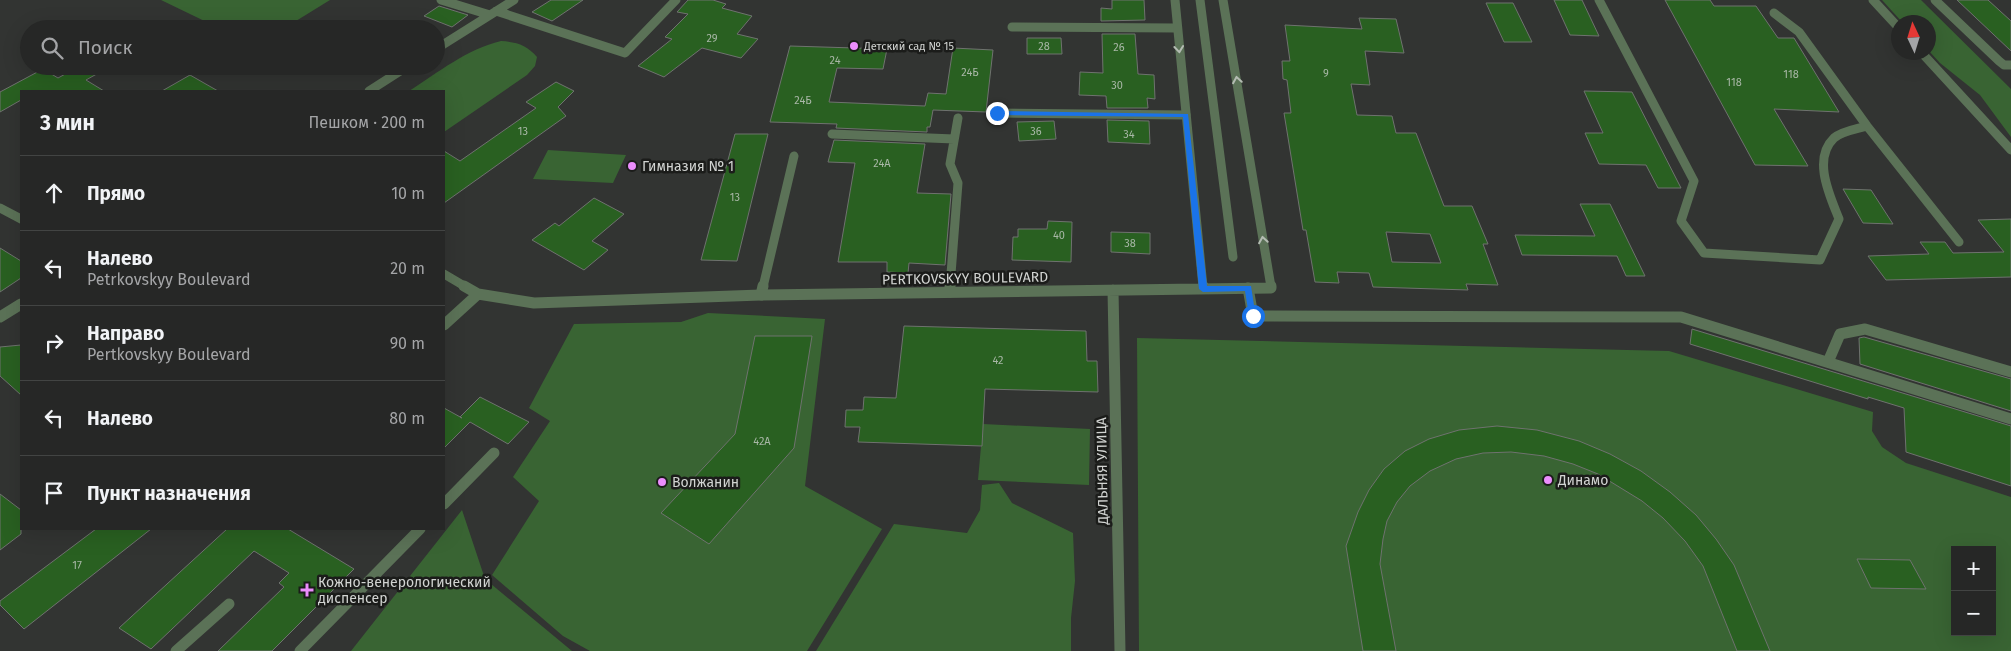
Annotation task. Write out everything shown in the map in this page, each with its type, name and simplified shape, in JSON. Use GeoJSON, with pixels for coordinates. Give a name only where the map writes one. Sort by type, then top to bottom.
{"type":"FeatureCollection","features":[{"type":"Feature","properties":{"kind":"street"},"geometry":{"type":"LineString","coordinates":[[441,0],[493,13],[625,53],[676,0]]}},
{"type":"Feature","properties":{"kind":"street"},"geometry":{"type":"LineString","coordinates":[[445,43],[514,0]]}},
{"type":"Feature","properties":{"kind":"street"},"geometry":{"type":"LineString","coordinates":[[1175,0],[1203,289]]}},
{"type":"Feature","properties":{"kind":"street"},"geometry":{"type":"LineString","coordinates":[[1200,0],[1234,257]]}},
{"type":"Feature","properties":{"kind":"street","name":"PERTKOVSKYY BOULEVARD"},"geometry":{"type":"LineString","coordinates":[[445,275],[478,294],[534,303],[761,295],[1272,288],[1223,0]]}},
{"type":"Feature","properties":{"kind":"street"},"geometry":{"type":"LineString","coordinates":[[1599,0],[1694,181],[1681,221],[1704,253],[1820,260],[1839,219],[1827,190],[1823,156],[1834,137],[1867,126]]}},
{"type":"Feature","properties":{"kind":"street"},"geometry":{"type":"LineString","coordinates":[[1874,0],[1891,19]]}},
{"type":"Feature","properties":{"kind":"street"},"geometry":{"type":"LineString","coordinates":[[1935,0],[1999,61],[2004,65],[2011,65]]}},
{"type":"Feature","properties":{"kind":"street"},"geometry":{"type":"LineString","coordinates":[[1774,13],[1799,32],[1867,126],[1959,242]]}},
{"type":"Feature","properties":{"kind":"street"},"geometry":{"type":"LineString","coordinates":[[1012,27],[1177,28]]}},
{"type":"Feature","properties":{"kind":"street"},"geometry":{"type":"LineString","coordinates":[[1929,60],[2011,150]]}},
{"type":"Feature","properties":{"kind":"street"},"geometry":{"type":"LineString","coordinates":[[371,90],[394,75]]}},
{"type":"Feature","properties":{"kind":"street"},"geometry":{"type":"LineString","coordinates":[[997,113],[1186,115]]}},
{"type":"Feature","properties":{"kind":"street"},"geometry":{"type":"LineString","coordinates":[[950,292],[958,183],[950,164],[958,118]]}},
{"type":"Feature","properties":{"kind":"street"},"geometry":{"type":"LineString","coordinates":[[832,134],[954,139]]}},
{"type":"Feature","properties":{"kind":"street"},"geometry":{"type":"LineString","coordinates":[[761,295],[794,156]]}},
{"type":"Feature","properties":{"kind":"street"},"geometry":{"type":"LineString","coordinates":[[0,208],[20,218]]}},
{"type":"Feature","properties":{"kind":"street"},"geometry":{"type":"LineString","coordinates":[[1248,288],[1253,316],[1681,317],[2011,419]]}},
{"type":"Feature","properties":{"kind":"street","name":"ДАЛЬНЯЯ УЛИЦА"},"geometry":{"type":"LineString","coordinates":[[1113,290],[1120,651]]}},
{"type":"Feature","properties":{"kind":"street"},"geometry":{"type":"LineString","coordinates":[[445,325],[478,294]]}},
{"type":"Feature","properties":{"kind":"street"},"geometry":{"type":"LineString","coordinates":[[0,317],[20,305]]}},
{"type":"Feature","properties":{"kind":"street"},"geometry":{"type":"LineString","coordinates":[[1828,362],[1840,334],[1865,329],[2011,372]]}},
{"type":"Feature","properties":{"kind":"street"},"geometry":{"type":"LineString","coordinates":[[445,503],[494,453]]}},
{"type":"Feature","properties":{"kind":"street"},"geometry":{"type":"LineString","coordinates":[[300,651],[419,530]]}},
{"type":"Feature","properties":{"kind":"street"},"geometry":{"type":"LineString","coordinates":[[176,651],[229,604]]}},
{"type":"Feature","properties":{"kind":"green space"},"geometry":{"type":"Polygon","coordinates":[[[161,0],[330,0],[298,20],[202,20],[161,0]]]}},
{"type":"Feature","properties":{"kind":"green space"},"geometry":{"type":"Polygon","coordinates":[[[1882,0],[1921,0],[2011,89],[2011,137],[1980,95],[1936,59],[1936,15],[1896,15],[1882,0]]]}},
{"type":"Feature","properties":{"kind":"green space"},"geometry":{"type":"Polygon","coordinates":[[[501,41],[517,43],[537,57],[535,66],[527,75],[445,131],[445,90],[410,90],[433,75],[445,75],[445,67],[465,55],[501,41]]]}},
{"type":"Feature","properties":{"kind":"green space"},"geometry":{"type":"Polygon","coordinates":[[[548,150],[626,155],[613,183],[533,179],[548,150]]]}},
{"type":"Feature","properties":{"kind":"green space","name":"Волжанин"},"geometry":{"type":"Polygon","coordinates":[[[708,313],[825,319],[805,486],[882,529],[807,651],[590,651],[563,636],[492,575],[539,501],[513,477],[550,421],[529,408],[574,324],[681,322],[708,313]]]}},
{"type":"Feature","properties":{"kind":"green space","name":"Динамо"},"geometry":{"type":"Polygon","coordinates":[[[1137,338],[1669,351],[1873,412],[1872,431],[1882,447],[1906,463],[2011,497],[2011,651],[1139,651],[1137,338]]]}},
{"type":"Feature","properties":{"kind":"green space"},"geometry":{"type":"Polygon","coordinates":[[[983,424],[1090,429],[1089,485],[978,480],[983,424]]]}},
{"type":"Feature","properties":{"kind":"green space"},"geometry":{"type":"Polygon","coordinates":[[[999,483],[1012,503],[1073,533],[1075,581],[1071,618],[1071,651],[816,651],[894,524],[967,533],[980,510],[982,485],[999,483]]]}},
{"type":"Feature","properties":{"kind":"green space"},"geometry":{"type":"Polygon","coordinates":[[[462,510],[485,579],[572,651],[351,651],[462,510]]]}},
{"type":"Feature","properties":{"kind":"building"},"geometry":{"type":"Polygon","coordinates":[[[551,0],[583,0],[552,21],[532,12],[551,0]]]}},
{"type":"Feature","properties":{"kind":"building"},"geometry":{"type":"Polygon","coordinates":[[[688,0],[713,0],[726,4],[722,8],[752,16],[737,34],[758,39],[741,58],[702,48],[664,77],[638,66],[672,39],[665,37],[688,14],[677,12],[688,0]]]}},
{"type":"Feature","properties":{"kind":"building"},"geometry":{"type":"Polygon","coordinates":[[[1112,0],[1144,0],[1145,20],[1101,21],[1101,8],[1112,9],[1112,0]]]}},
{"type":"Feature","properties":{"kind":"building"},"geometry":{"type":"Polygon","coordinates":[[[1554,0],[1582,0],[1599,36],[1570,35],[1554,0]]]}},
{"type":"Feature","properties":{"kind":"building"},"geometry":{"type":"Polygon","coordinates":[[[1665,0],[1710,0],[1714,6],[1756,6],[1778,38],[1794,38],[1839,112],[1774,109],[1808,166],[1755,165],[1665,0]]]}},
{"type":"Feature","properties":{"kind":"building"},"geometry":{"type":"Polygon","coordinates":[[[1957,0],[1988,0],[2011,21],[2011,51],[1957,0]]]}},
{"type":"Feature","properties":{"kind":"building"},"geometry":{"type":"Polygon","coordinates":[[[1486,3],[1513,3],[1532,42],[1504,42],[1486,3]]]}},
{"type":"Feature","properties":{"kind":"building"},"geometry":{"type":"Polygon","coordinates":[[[439,6],[468,15],[452,27],[445,24],[445,20],[434,20],[424,16],[439,6]]]}},
{"type":"Feature","properties":{"kind":"building"},"geometry":{"type":"Polygon","coordinates":[[[1359,18],[1396,19],[1404,53],[1365,51],[1370,85],[1351,84],[1357,115],[1392,116],[1396,133],[1416,133],[1444,206],[1472,206],[1488,244],[1483,244],[1498,285],[1466,284],[1468,290],[1373,287],[1369,273],[1337,272],[1339,283],[1315,282],[1306,230],[1303,230],[1284,113],[1291,113],[1287,80],[1283,79],[1282,61],[1290,61],[1285,25],[1362,29],[1359,18]],[[1386,232],[1392,262],[1441,263],[1430,234],[1386,232]]]}},
{"type":"Feature","properties":{"kind":"building"},"geometry":{"type":"Polygon","coordinates":[[[1102,34],[1135,34],[1138,74],[1154,75],[1155,99],[1147,98],[1148,108],[1107,108],[1106,96],[1079,95],[1080,72],[1103,73],[1102,34]]]}},
{"type":"Feature","properties":{"kind":"building"},"geometry":{"type":"Polygon","coordinates":[[[1027,38],[1061,38],[1062,54],[1027,54],[1027,38]]]}},
{"type":"Feature","properties":{"kind":"building"},"geometry":{"type":"Polygon","coordinates":[[[790,46],[887,49],[883,69],[837,68],[829,102],[925,106],[928,93],[946,94],[953,48],[993,50],[986,112],[933,110],[930,127],[927,127],[927,132],[836,128],[837,124],[770,122],[790,46]]]}},
{"type":"Feature","properties":{"kind":"building"},"geometry":{"type":"Polygon","coordinates":[[[32,75],[53,75],[58,78],[64,75],[95,75],[86,80],[102,90],[20,90],[20,101],[0,112],[0,92],[32,75]]]}},
{"type":"Feature","properties":{"kind":"building"},"geometry":{"type":"Polygon","coordinates":[[[190,75],[216,90],[164,90],[190,75]]]}},
{"type":"Feature","properties":{"kind":"building"},"geometry":{"type":"Polygon","coordinates":[[[556,82],[574,91],[558,107],[566,116],[445,202],[445,152],[460,161],[536,108],[526,102],[556,82]]]}},
{"type":"Feature","properties":{"kind":"building"},"geometry":{"type":"Polygon","coordinates":[[[1584,91],[1632,92],[1681,188],[1658,188],[1646,165],[1599,164],[1585,133],[1603,133],[1584,91]]]}},
{"type":"Feature","properties":{"kind":"building"},"geometry":{"type":"Polygon","coordinates":[[[1107,120],[1149,121],[1150,144],[1108,142],[1107,120]]]}},
{"type":"Feature","properties":{"kind":"building"},"geometry":{"type":"Polygon","coordinates":[[[1054,121],[1056,139],[1019,141],[1017,122],[1054,121]]]}},
{"type":"Feature","properties":{"kind":"building"},"geometry":{"type":"Polygon","coordinates":[[[735,134],[768,134],[737,261],[701,260],[735,134]]]}},
{"type":"Feature","properties":{"kind":"building"},"geometry":{"type":"Polygon","coordinates":[[[834,140],[925,144],[917,193],[951,194],[945,265],[909,263],[908,273],[887,272],[887,262],[838,262],[855,163],[828,162],[834,140]]]}},
{"type":"Feature","properties":{"kind":"building"},"geometry":{"type":"Polygon","coordinates":[[[1843,189],[1871,190],[1893,224],[1863,223],[1843,189]]]}},
{"type":"Feature","properties":{"kind":"building"},"geometry":{"type":"Polygon","coordinates":[[[594,198],[624,214],[592,241],[608,250],[584,270],[532,240],[555,223],[559,226],[594,198]]]}},
{"type":"Feature","properties":{"kind":"building"},"geometry":{"type":"Polygon","coordinates":[[[1580,204],[1610,204],[1645,276],[1626,276],[1617,256],[1522,255],[1515,235],[1595,236],[1580,204]]]}},
{"type":"Feature","properties":{"kind":"building"},"geometry":{"type":"Polygon","coordinates":[[[2011,219],[2011,277],[1886,280],[1868,256],[1929,254],[1920,242],[1945,242],[1953,253],[2004,252],[1978,220],[2011,219]]]}},
{"type":"Feature","properties":{"kind":"building"},"geometry":{"type":"Polygon","coordinates":[[[1048,221],[1072,222],[1071,262],[1012,260],[1013,237],[1018,237],[1018,229],[1047,229],[1048,221]]]}},
{"type":"Feature","properties":{"kind":"building"},"geometry":{"type":"Polygon","coordinates":[[[1111,232],[1150,233],[1150,254],[1111,252],[1111,232]]]}},
{"type":"Feature","properties":{"kind":"building"},"geometry":{"type":"Polygon","coordinates":[[[0,248],[20,260],[20,279],[0,292],[0,248]]]}},
{"type":"Feature","properties":{"kind":"building"},"geometry":{"type":"Polygon","coordinates":[[[904,326],[1086,331],[1087,361],[1097,361],[1098,392],[985,389],[982,446],[858,442],[860,427],[845,427],[846,410],[863,410],[864,397],[896,398],[904,326]]]}},
{"type":"Feature","properties":{"kind":"building"},"geometry":{"type":"Polygon","coordinates":[[[1692,329],[2011,426],[2011,486],[1906,452],[1904,408],[1868,397],[1868,399],[1690,344],[1692,329]]]}},
{"type":"Feature","properties":{"kind":"building"},"geometry":{"type":"Polygon","coordinates":[[[755,336],[812,336],[794,448],[709,544],[661,513],[735,434],[755,336]]]}},
{"type":"Feature","properties":{"kind":"building"},"geometry":{"type":"Polygon","coordinates":[[[1864,337],[2011,379],[2011,411],[1860,364],[1859,338],[1864,337]]]}},
{"type":"Feature","properties":{"kind":"building"},"geometry":{"type":"Polygon","coordinates":[[[20,345],[20,394],[0,376],[0,347],[20,345]]]}},
{"type":"Feature","properties":{"kind":"building"},"geometry":{"type":"Polygon","coordinates":[[[480,397],[529,422],[508,444],[470,422],[445,447],[445,409],[460,417],[480,397]]]}},
{"type":"Feature","properties":{"kind":"building"},"geometry":{"type":"Polygon","coordinates":[[[1497,426],[1537,430],[1579,441],[1610,454],[1641,471],[1670,492],[1696,515],[1734,565],[1770,651],[1737,651],[1703,566],[1685,541],[1663,518],[1642,501],[1598,474],[1573,464],[1544,456],[1511,452],[1483,453],[1456,459],[1430,471],[1410,486],[1397,502],[1387,521],[1380,564],[1396,651],[1363,651],[1346,546],[1358,512],[1369,490],[1384,469],[1405,451],[1429,439],[1459,430],[1497,426]]]}},
{"type":"Feature","properties":{"kind":"building"},"geometry":{"type":"Polygon","coordinates":[[[0,494],[20,509],[21,534],[0,550],[0,494]]]}},
{"type":"Feature","properties":{"kind":"building"},"geometry":{"type":"Polygon","coordinates":[[[95,530],[150,530],[24,629],[0,605],[0,601],[95,530]]]}},
{"type":"Feature","properties":{"kind":"building"},"geometry":{"type":"Polygon","coordinates":[[[226,530],[290,530],[354,569],[272,651],[218,651],[284,587],[279,583],[289,573],[254,551],[151,649],[119,628],[226,530]]]}},
{"type":"Feature","properties":{"kind":"building"},"geometry":{"type":"Polygon","coordinates":[[[1857,559],[1910,560],[1926,589],[1871,588],[1857,559]]]}},
{"type":"Feature","properties":{"kind":"place","name":"Детский сад № 15"},"geometry":{"type":"Point","coordinates":[854,46]}},
{"type":"Feature","properties":{"kind":"place","name":"Гимназия № 1"},"geometry":{"type":"Point","coordinates":[632,166]}},
{"type":"Feature","properties":{"kind":"place","name":"Динамо"},"geometry":{"type":"Point","coordinates":[1548,480]}},
{"type":"Feature","properties":{"kind":"place","name":"Волжанин"},"geometry":{"type":"Point","coordinates":[662,482]}},
{"type":"Feature","properties":{"kind":"place","name":"Кожно-венерологический диспенсер"},"geometry":{"type":"Point","coordinates":[307,590]}},
{"type":"Feature","properties":{"kind":"route"},"geometry":{"type":"LineString","coordinates":[[997,113],[1186,115],[1203,289],[1248,288],[1253,316]]}}]}
